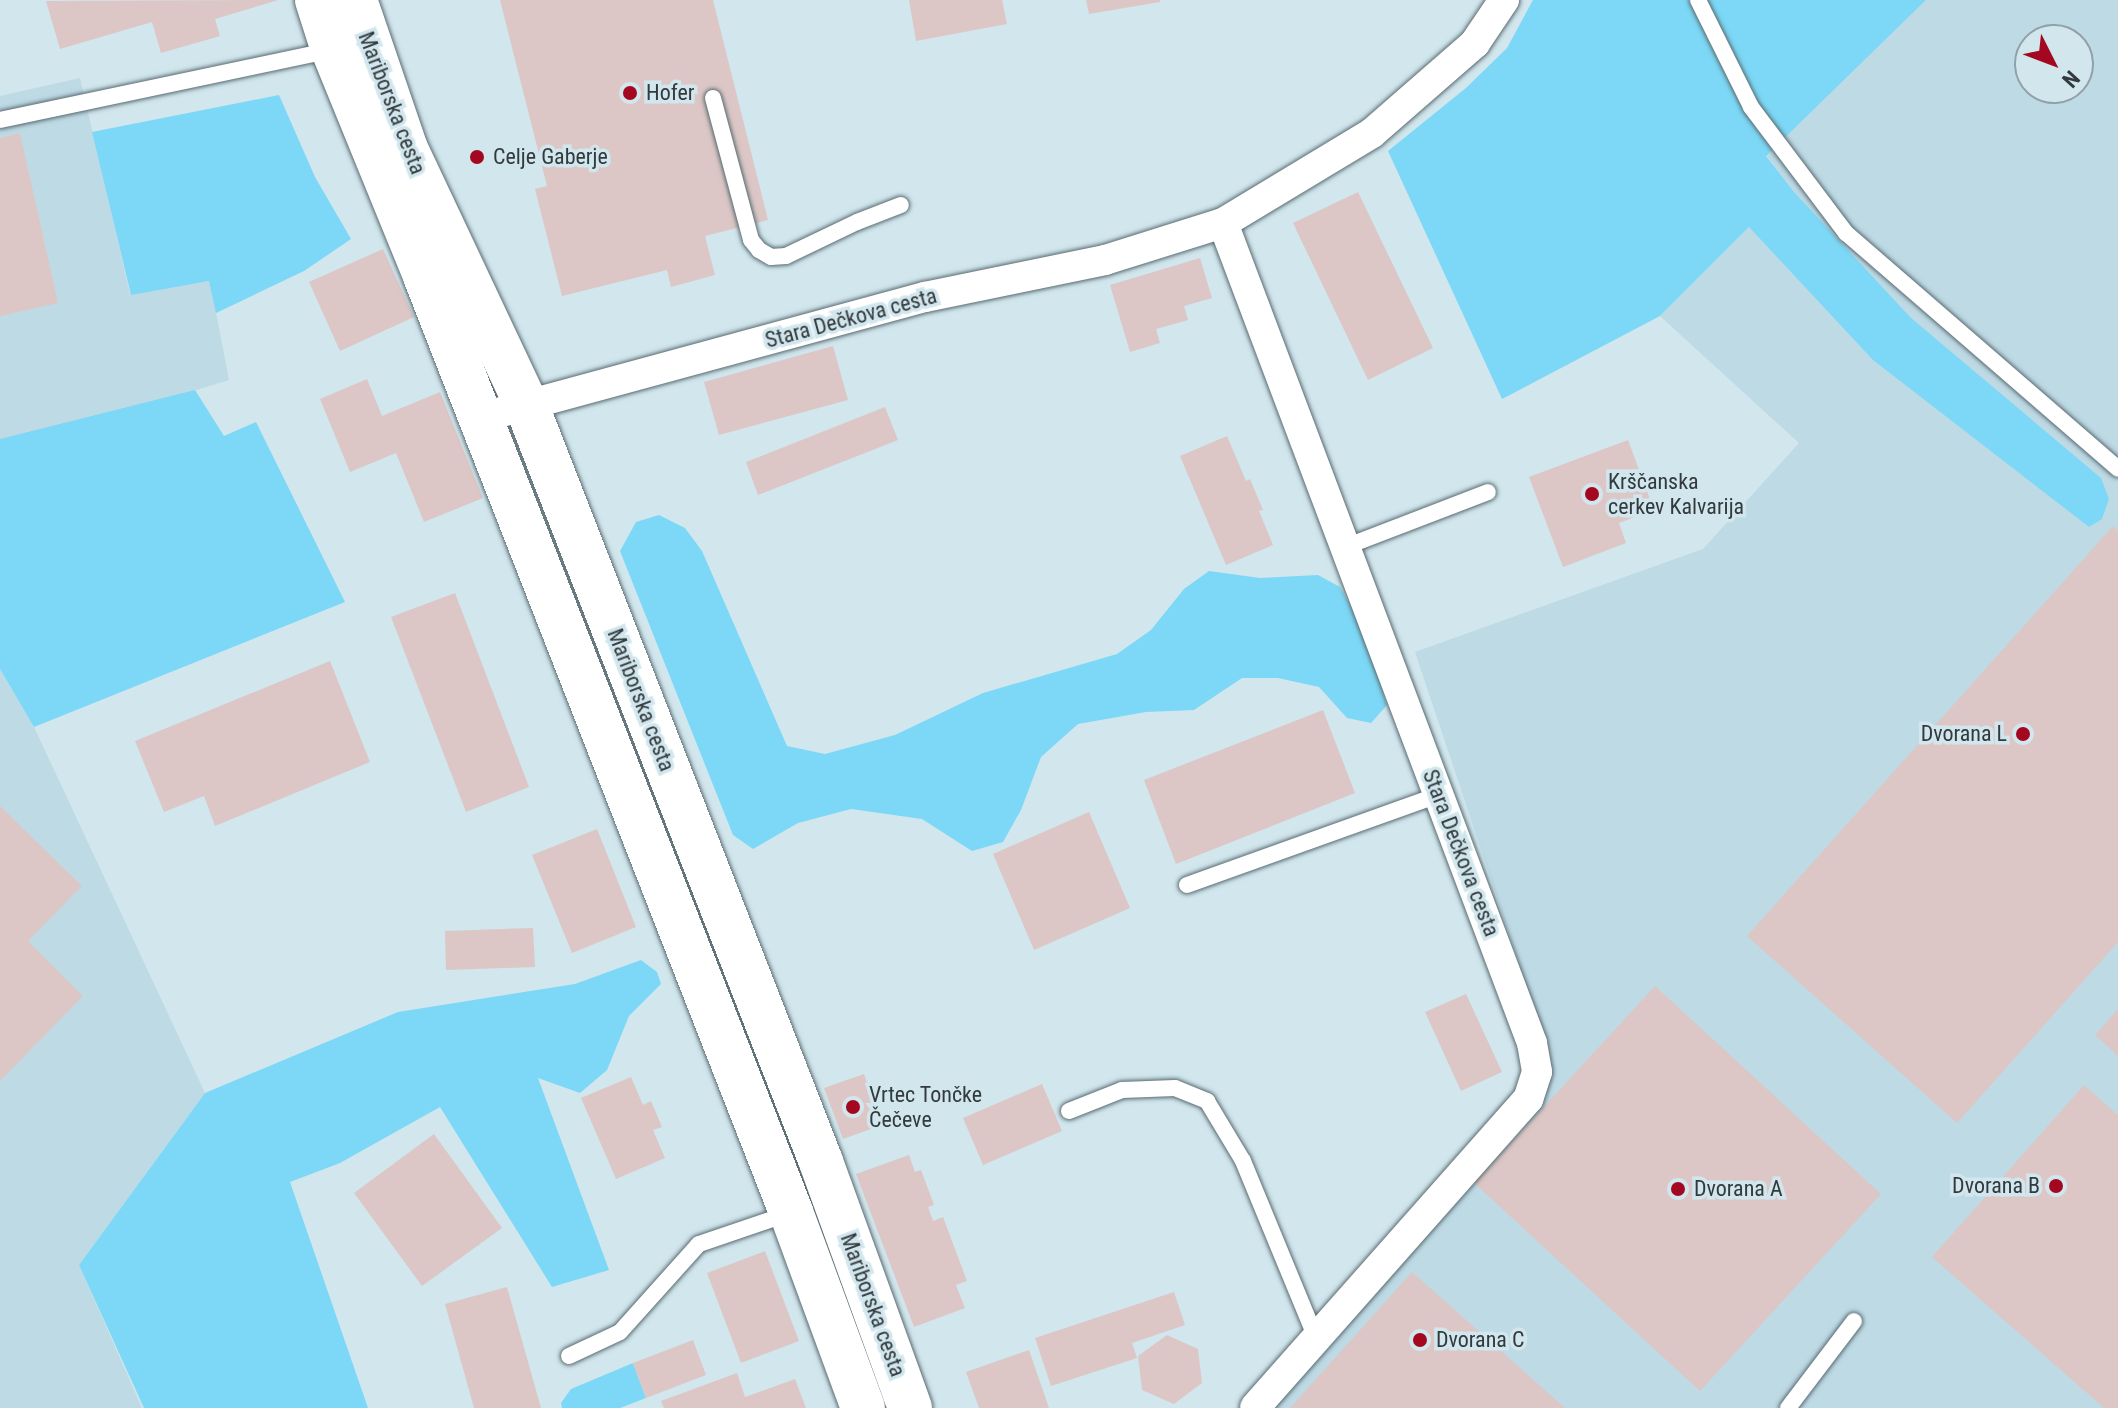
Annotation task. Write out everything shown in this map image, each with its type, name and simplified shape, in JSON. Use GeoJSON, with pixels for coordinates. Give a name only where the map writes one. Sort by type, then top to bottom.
{"type":"FeatureCollection","features":[{"type":"Feature","properties":{"kind":"main road","name":"Mariborska cesta"},"geometry":{"type":"LineString","coordinates":[[317,0],[333,50],[791,1212],[863,1408]]}},
{"type":"Feature","properties":{"kind":"main road","name":"Mariborska cesta"},"geometry":{"type":"LineString","coordinates":[[355,0],[406,149],[526,404],[821,1162],[910,1408]]}},
{"type":"Feature","properties":{"kind":"street","name":"Stara Dečkova cesta"},"geometry":{"type":"LineString","coordinates":[[479,418],[925,297],[1105,260],[1223,223],[1372,133],[1475,43],[1504,0]]}},
{"type":"Feature","properties":{"kind":"street","name":"Stara Dečkova cesta"},"geometry":{"type":"LineString","coordinates":[[1223,223],[1532,1043],[1537,1072],[1528,1099],[1315,1336],[1255,1408]]}},
{"type":"Feature","properties":{"kind":"lane"},"geometry":{"type":"LineString","coordinates":[[1698,0],[1751,107],[1846,233],[2118,469]]}},
{"type":"Feature","properties":{"kind":"lane"},"geometry":{"type":"LineString","coordinates":[[0,120],[333,50]]}},
{"type":"Feature","properties":{"kind":"lane"},"geometry":{"type":"LineString","coordinates":[[713,98],[751,240],[759,250],[771,257],[786,256],[901,205]]}},
{"type":"Feature","properties":{"kind":"lane"},"geometry":{"type":"LineString","coordinates":[[1345,547],[1488,492]]}},
{"type":"Feature","properties":{"kind":"lane"},"geometry":{"type":"LineString","coordinates":[[1187,885],[1439,795]]}},
{"type":"Feature","properties":{"kind":"lane"},"geometry":{"type":"LineString","coordinates":[[1069,1111],[1122,1090],[1175,1088],[1207,1101],[1243,1161],[1315,1336]]}},
{"type":"Feature","properties":{"kind":"lane"},"geometry":{"type":"LineString","coordinates":[[569,1356],[620,1332],[699,1244],[791,1212]]}},
{"type":"Feature","properties":{"kind":"lane"},"geometry":{"type":"LineString","coordinates":[[1788,1408],[1854,1321]]}},
{"type":"Feature","properties":{"kind":"shaded area"},"geometry":{"type":"Polygon","coordinates":[[[1533,0],[1926,0],[1766,156],[1794,192],[1911,318],[2101,478],[2109,499],[2102,519],[2089,527],[1873,360],[1749,227],[1660,316],[1502,399],[1388,151],[1466,88],[1507,48],[1533,0]]]}},
{"type":"Feature","properties":{"kind":"shaded area"},"geometry":{"type":"Polygon","coordinates":[[[1926,0],[2118,0],[2118,1408],[1271,1408],[1544,1101],[1549,1053],[1415,652],[1703,549],[1799,443],[1660,316],[1749,227],[1793,192],[1766,155],[1926,0]]]}},
{"type":"Feature","properties":{"kind":"shaded area"},"geometry":{"type":"Polygon","coordinates":[[[80,78],[130,294],[210,281],[229,380],[147,405],[0,440],[0,96],[80,78]]]}},
{"type":"Feature","properties":{"kind":"shaded area"},"geometry":{"type":"Polygon","coordinates":[[[279,95],[315,177],[351,239],[304,271],[216,313],[209,281],[131,295],[92,132],[279,95]]]}},
{"type":"Feature","properties":{"kind":"shaded area"},"geometry":{"type":"Polygon","coordinates":[[[195,390],[224,436],[256,422],[345,602],[34,727],[0,669],[0,439],[195,390]]]}},
{"type":"Feature","properties":{"kind":"shaded area"},"geometry":{"type":"Polygon","coordinates":[[[659,515],[685,528],[702,551],[787,746],[825,754],[895,735],[983,693],[1117,654],[1151,630],[1184,589],[1209,571],[1260,578],[1318,575],[1340,587],[1364,630],[1387,705],[1371,723],[1347,718],[1319,687],[1278,678],[1242,678],[1194,710],[1146,712],[1078,724],[1041,757],[1021,810],[1003,842],[972,851],[922,819],[851,809],[798,823],[753,849],[733,835],[620,551],[636,522],[659,515]]]}},
{"type":"Feature","properties":{"kind":"shaded area"},"geometry":{"type":"Polygon","coordinates":[[[0,669],[34,727],[205,1093],[79,1265],[142,1408],[0,1408],[0,669]]]}},
{"type":"Feature","properties":{"kind":"shaded area"},"geometry":{"type":"Polygon","coordinates":[[[641,960],[657,972],[661,984],[629,1016],[607,1070],[580,1093],[538,1078],[609,1270],[552,1287],[440,1107],[340,1163],[290,1182],[368,1408],[144,1408],[79,1265],[205,1093],[398,1012],[575,984],[641,960]]]}},
{"type":"Feature","properties":{"kind":"shaded area"},"geometry":{"type":"Polygon","coordinates":[[[633,1363],[646,1398],[620,1408],[562,1408],[561,1403],[571,1389],[633,1363]]]}},
{"type":"Feature","properties":{"kind":"building"},"geometry":{"type":"Polygon","coordinates":[[[278,0],[215,19],[220,36],[161,53],[152,22],[60,49],[46,1],[278,0]]]}},
{"type":"Feature","properties":{"kind":"building","name":"Hofer"},"geometry":{"type":"Polygon","coordinates":[[[500,0],[713,0],[768,220],[705,236],[715,275],[671,287],[667,270],[562,296],[535,189],[547,186],[500,0]]]}},
{"type":"Feature","properties":{"kind":"building"},"geometry":{"type":"Polygon","coordinates":[[[909,0],[1002,0],[1007,24],[916,41],[909,0]]]}},
{"type":"Feature","properties":{"kind":"building"},"geometry":{"type":"Polygon","coordinates":[[[1086,0],[1160,0],[1160,2],[1089,14],[1086,0]]]}},
{"type":"Feature","properties":{"kind":"building"},"geometry":{"type":"Polygon","coordinates":[[[20,133],[58,303],[0,316],[0,138],[20,133]]]}},
{"type":"Feature","properties":{"kind":"building"},"geometry":{"type":"Polygon","coordinates":[[[1358,192],[1433,348],[1368,380],[1293,223],[1358,192]]]}},
{"type":"Feature","properties":{"kind":"building"},"geometry":{"type":"Polygon","coordinates":[[[383,249],[414,317],[340,351],[309,282],[383,249]]]}},
{"type":"Feature","properties":{"kind":"building"},"geometry":{"type":"Polygon","coordinates":[[[1200,258],[1212,298],[1184,306],[1188,320],[1156,329],[1160,343],[1130,352],[1110,285],[1200,258]]]}},
{"type":"Feature","properties":{"kind":"building"},"geometry":{"type":"Polygon","coordinates":[[[833,346],[848,400],[719,435],[704,382],[833,346]]]}},
{"type":"Feature","properties":{"kind":"building"},"geometry":{"type":"Polygon","coordinates":[[[367,379],[382,416],[440,392],[483,498],[424,522],[396,453],[350,472],[320,399],[367,379]]]}},
{"type":"Feature","properties":{"kind":"building"},"geometry":{"type":"Polygon","coordinates":[[[885,407],[898,440],[758,495],[746,462],[885,407]]]}},
{"type":"Feature","properties":{"kind":"building"},"geometry":{"type":"Polygon","coordinates":[[[1227,436],[1246,481],[1250,479],[1273,545],[1226,565],[1180,456],[1227,436]]]}},
{"type":"Feature","properties":{"kind":"building","name":"Krščanska cerkev Kalvarija"},"geometry":{"type":"Polygon","coordinates":[[[1628,440],[1654,510],[1619,523],[1626,543],[1563,567],[1529,477],[1628,440]]]}},
{"type":"Feature","properties":{"kind":"building","name":"Dvorana L"},"geometry":{"type":"Polygon","coordinates":[[[2113,526],[2118,531],[2118,942],[1957,1123],[1747,936],[2113,526]]]}},
{"type":"Feature","properties":{"kind":"building"},"geometry":{"type":"Polygon","coordinates":[[[455,593],[529,787],[466,812],[391,617],[455,593]]]}},
{"type":"Feature","properties":{"kind":"building"},"geometry":{"type":"Polygon","coordinates":[[[330,661],[370,762],[215,826],[204,796],[164,812],[135,741],[330,661]]]}},
{"type":"Feature","properties":{"kind":"building"},"geometry":{"type":"Polygon","coordinates":[[[1323,710],[1355,793],[1176,864],[1144,780],[1323,710]]]}},
{"type":"Feature","properties":{"kind":"building"},"geometry":{"type":"Polygon","coordinates":[[[0,806],[82,886],[28,941],[83,996],[0,1081],[0,806]]]}},
{"type":"Feature","properties":{"kind":"building"},"geometry":{"type":"Polygon","coordinates":[[[1089,812],[1130,908],[1034,950],[993,854],[1089,812]]]}},
{"type":"Feature","properties":{"kind":"building"},"geometry":{"type":"Polygon","coordinates":[[[597,829],[636,927],[572,953],[532,855],[597,829]]]}},
{"type":"Feature","properties":{"kind":"building"},"geometry":{"type":"Polygon","coordinates":[[[533,928],[535,967],[446,970],[445,931],[533,928]]]}},
{"type":"Feature","properties":{"kind":"building","name":"Dvorana A"},"geometry":{"type":"Polygon","coordinates":[[[1655,986],[1881,1194],[1700,1391],[1474,1183],[1655,986]]]}},
{"type":"Feature","properties":{"kind":"building"},"geometry":{"type":"Polygon","coordinates":[[[1466,994],[1502,1072],[1461,1091],[1425,1012],[1466,994]]]}},
{"type":"Feature","properties":{"kind":"building"},"geometry":{"type":"Polygon","coordinates":[[[2118,1009],[2118,1056],[2095,1035],[2118,1009]]]}},
{"type":"Feature","properties":{"kind":"building","name":"Vrtec Tončke Čečeve"},"geometry":{"type":"Polygon","coordinates":[[[864,1074],[882,1125],[843,1139],[824,1088],[864,1074]]]}},
{"type":"Feature","properties":{"kind":"building"},"geometry":{"type":"Polygon","coordinates":[[[631,1077],[643,1105],[651,1101],[662,1127],[653,1130],[665,1158],[616,1179],[581,1098],[631,1077]]]}},
{"type":"Feature","properties":{"kind":"building"},"geometry":{"type":"Polygon","coordinates":[[[1042,1084],[1062,1131],[983,1165],[963,1118],[1042,1084]]]}},
{"type":"Feature","properties":{"kind":"building","name":"Dvorana B"},"geometry":{"type":"Polygon","coordinates":[[[2084,1085],[2118,1115],[2118,1408],[2104,1408],[1932,1257],[2084,1085]]]}},
{"type":"Feature","properties":{"kind":"building"},"geometry":{"type":"Polygon","coordinates":[[[434,1134],[502,1228],[422,1286],[354,1193],[434,1134]]]}},
{"type":"Feature","properties":{"kind":"building"},"geometry":{"type":"Polygon","coordinates":[[[909,1155],[915,1172],[921,1170],[934,1205],[928,1207],[933,1221],[943,1217],[967,1281],[956,1285],[965,1308],[914,1327],[856,1174],[909,1155]]]}},
{"type":"Feature","properties":{"kind":"building"},"geometry":{"type":"Polygon","coordinates":[[[765,1251],[799,1341],[741,1363],[707,1273],[765,1251]]]}},
{"type":"Feature","properties":{"kind":"building","name":"Dvorana C"},"geometry":{"type":"Polygon","coordinates":[[[1412,1272],[1565,1408],[1290,1408],[1412,1272]]]}},
{"type":"Feature","properties":{"kind":"building"},"geometry":{"type":"Polygon","coordinates":[[[507,1287],[541,1408],[474,1408],[445,1304],[507,1287]]]}},
{"type":"Feature","properties":{"kind":"building"},"geometry":{"type":"Polygon","coordinates":[[[1174,1292],[1185,1325],[1132,1343],[1137,1358],[1051,1386],[1035,1338],[1174,1292]]]}},
{"type":"Feature","properties":{"kind":"building"},"geometry":{"type":"Polygon","coordinates":[[[1167,1335],[1198,1349],[1202,1383],[1174,1404],[1142,1390],[1138,1356],[1167,1335]]]}},
{"type":"Feature","properties":{"kind":"building"},"geometry":{"type":"Polygon","coordinates":[[[693,1340],[706,1375],[646,1398],[633,1363],[693,1340]]]}},
{"type":"Feature","properties":{"kind":"building"},"geometry":{"type":"Polygon","coordinates":[[[1029,1350],[1049,1408],[979,1408],[966,1372],[1029,1350]]]}},
{"type":"Feature","properties":{"kind":"building"},"geometry":{"type":"Polygon","coordinates":[[[737,1373],[745,1397],[795,1379],[806,1408],[664,1408],[661,1401],[737,1373]]]}},
{"type":"Feature","properties":{"kind":"place","name":"Hofer"},"geometry":{"type":"Point","coordinates":[630,93]}},
{"type":"Feature","properties":{"kind":"place","name":"Celje Gaberje"},"geometry":{"type":"Point","coordinates":[477,157]}},
{"type":"Feature","properties":{"kind":"place","name":"Krščanska cerkev Kalvarija"},"geometry":{"type":"Point","coordinates":[1592,494]}},
{"type":"Feature","properties":{"kind":"place","name":"Dvorana L"},"geometry":{"type":"Point","coordinates":[2023,734]}},
{"type":"Feature","properties":{"kind":"place","name":"Vrtec Tončke Čečeve"},"geometry":{"type":"Point","coordinates":[853,1107]}},
{"type":"Feature","properties":{"kind":"place","name":"Dvorana B"},"geometry":{"type":"Point","coordinates":[2056,1186]}},
{"type":"Feature","properties":{"kind":"place","name":"Dvorana A"},"geometry":{"type":"Point","coordinates":[1678,1189]}},
{"type":"Feature","properties":{"kind":"place","name":"Dvorana C"},"geometry":{"type":"Point","coordinates":[1420,1340]}}]}
